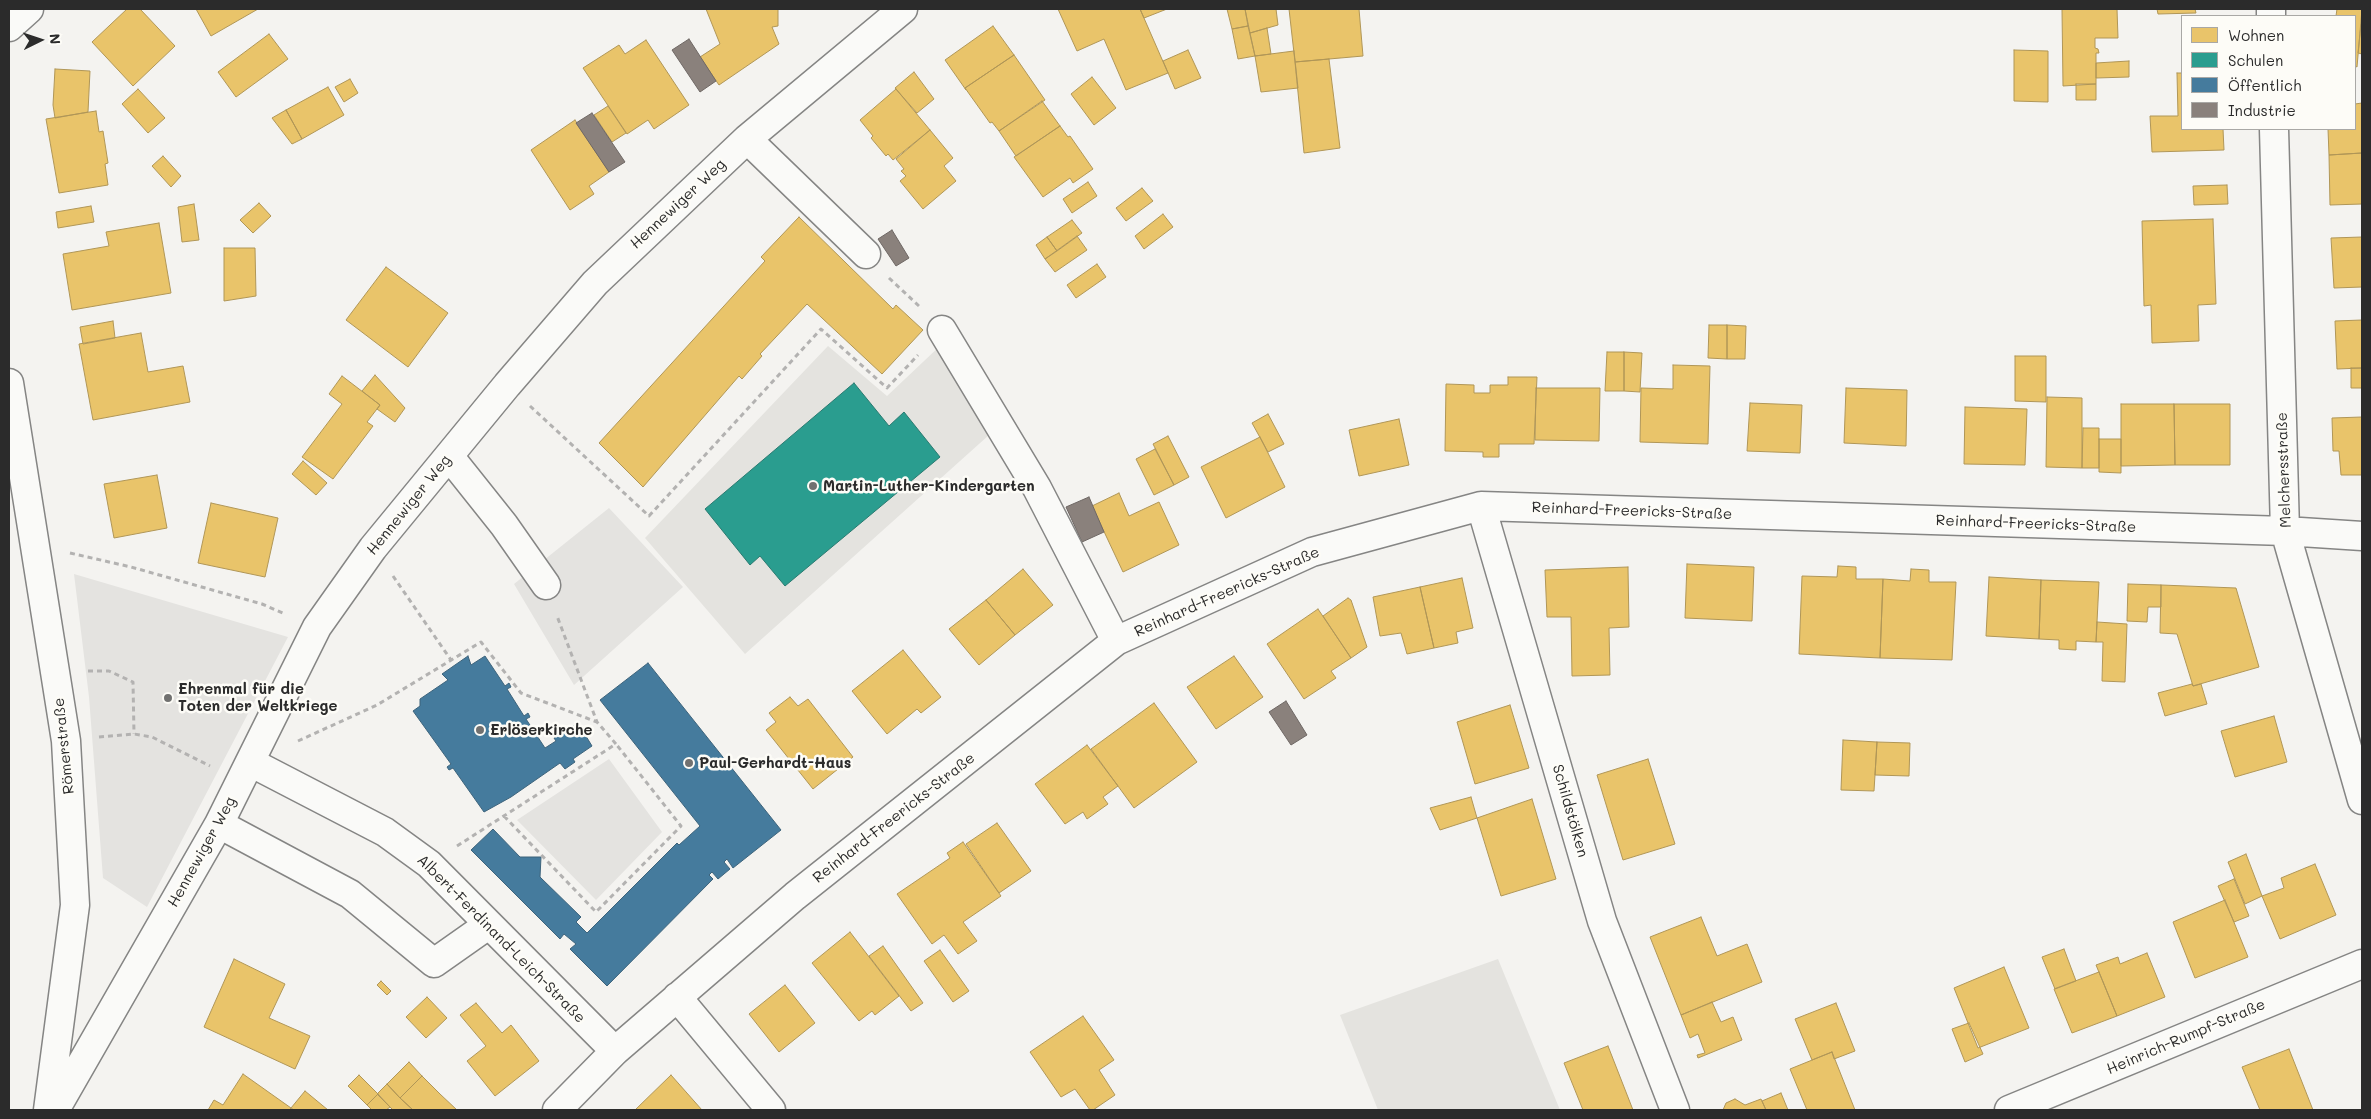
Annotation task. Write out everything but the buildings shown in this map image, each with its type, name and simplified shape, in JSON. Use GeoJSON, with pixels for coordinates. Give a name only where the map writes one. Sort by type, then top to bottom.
{"type":"FeatureCollection","features":[{"type":"Feature","properties":{"kind":"street"},"geometry":{"type":"LineString","coordinates":[[9,27],[29,9]]}},
{"type":"Feature","properties":{"kind":"street","name":"Hennewiger Weg"},"geometry":{"type":"LineString","coordinates":[[55,1110],[219,824],[318,627],[373,548],[507,384],[595,283],[747,139],[903,9]]}},
{"type":"Feature","properties":{"kind":"street","name":"Melchersstraße"},"geometry":{"type":"LineString","coordinates":[[2274,130],[2285,532],[2362,800]]}},
{"type":"Feature","properties":{"kind":"street"},"geometry":{"type":"LineString","coordinates":[[747,139],[866,254]]}},
{"type":"Feature","properties":{"kind":"street"},"geometry":{"type":"LineString","coordinates":[[942,330],[1037,488],[1116,642]]}},
{"type":"Feature","properties":{"kind":"street","name":"Römerstraße"},"geometry":{"type":"LineString","coordinates":[[9,383],[33,544],[66,741],[75,905],[48,1110]]}},
{"type":"Feature","properties":{"kind":"street"},"geometry":{"type":"LineString","coordinates":[[449,456],[504,525],[546,586]]}},
{"type":"Feature","properties":{"kind":"street","name":"Reinhard-Freericks-Straße"},"geometry":{"type":"LineString","coordinates":[[557,1110],[615,1051],[795,896],[1116,642],[1312,552],[1481,506],[2362,536]]}},
{"type":"Feature","properties":{"kind":"street","name":"Schildstölken"},"geometry":{"type":"LineString","coordinates":[[1481,506],[1602,921],[1675,1110]]}},
{"type":"Feature","properties":{"kind":"street","name":"Albert-Ferdinand-Leich-Straße"},"geometry":{"type":"LineString","coordinates":[[245,771],[385,832],[429,864],[615,1051]]}},
{"type":"Feature","properties":{"kind":"street"},"geometry":{"type":"LineString","coordinates":[[219,824],[350,894],[434,963],[488,925]]}},
{"type":"Feature","properties":{"kind":"street","name":"Heinrich-Rumpf-Straße"},"geometry":{"type":"LineString","coordinates":[[2009,1110],[2362,964]]}},
{"type":"Feature","properties":{"kind":"street"},"geometry":{"type":"LineString","coordinates":[[677,997],[771,1110]]}},
{"type":"Feature","properties":{"kind":"path"},"geometry":{"type":"LineString","coordinates":[[507,384],[649,516],[821,328],[887,388],[942,330],[866,254]]}},
{"type":"Feature","properties":{"kind":"path"},"geometry":{"type":"LineString","coordinates":[[33,544],[132,567],[262,604],[318,627]]}},
{"type":"Feature","properties":{"kind":"path"},"geometry":{"type":"LineString","coordinates":[[373,548],[451,660]]}},
{"type":"Feature","properties":{"kind":"path"},"geometry":{"type":"LineString","coordinates":[[504,816],[596,912],[681,826],[598,722],[546,586]]}},
{"type":"Feature","properties":{"kind":"path"},"geometry":{"type":"LineString","coordinates":[[295,742],[377,706],[481,642],[521,693],[598,722]]}},
{"type":"Feature","properties":{"kind":"path"},"geometry":{"type":"LineString","coordinates":[[56,674],[109,670],[133,682],[134,734]]}},
{"type":"Feature","properties":{"kind":"path"},"geometry":{"type":"LineString","coordinates":[[66,741],[134,734],[152,738],[245,771]]}},
{"type":"Feature","properties":{"kind":"path"},"geometry":{"type":"LineString","coordinates":[[429,864],[616,744]]}},
{"type":"Feature","properties":{"kind":"shaded area","name":"Martin-Luther-Kindergarten"},"geometry":{"type":"Polygon","coordinates":[[[942,344],[989,435],[745,654],[645,538],[828,346],[887,396],[942,344]]]}},
{"type":"Feature","properties":{"kind":"shaded area"},"geometry":{"type":"Polygon","coordinates":[[[609,508],[683,587],[574,685],[514,584],[609,508]]]}},
{"type":"Feature","properties":{"kind":"shaded area"},"geometry":{"type":"Polygon","coordinates":[[[74,574],[288,637],[147,907],[103,878],[89,697],[74,574]]]}},
{"type":"Feature","properties":{"kind":"shaded area"},"geometry":{"type":"Polygon","coordinates":[[[609,759],[662,832],[596,900],[517,820],[609,759]]]}},
{"type":"Feature","properties":{"kind":"shaded area"},"geometry":{"type":"Polygon","coordinates":[[[1498,959],[1560,1110],[1378,1110],[1340,1015],[1498,959]]]}},
{"type":"Feature","properties":{"kind":"place","name":"Martin-Luther-Kindergarten"},"geometry":{"type":"Point","coordinates":[813,486]}},
{"type":"Feature","properties":{"kind":"place","name":"Ehrenmal für die Toten der Weltkriege"},"geometry":{"type":"Point","coordinates":[168,698]}},
{"type":"Feature","properties":{"kind":"place","name":"Erlöserkirche"},"geometry":{"type":"Point","coordinates":[480,730]}},
{"type":"Feature","properties":{"kind":"place","name":"Paul-Gerhardt-Haus"},"geometry":{"type":"Point","coordinates":[689,763]}}]}
